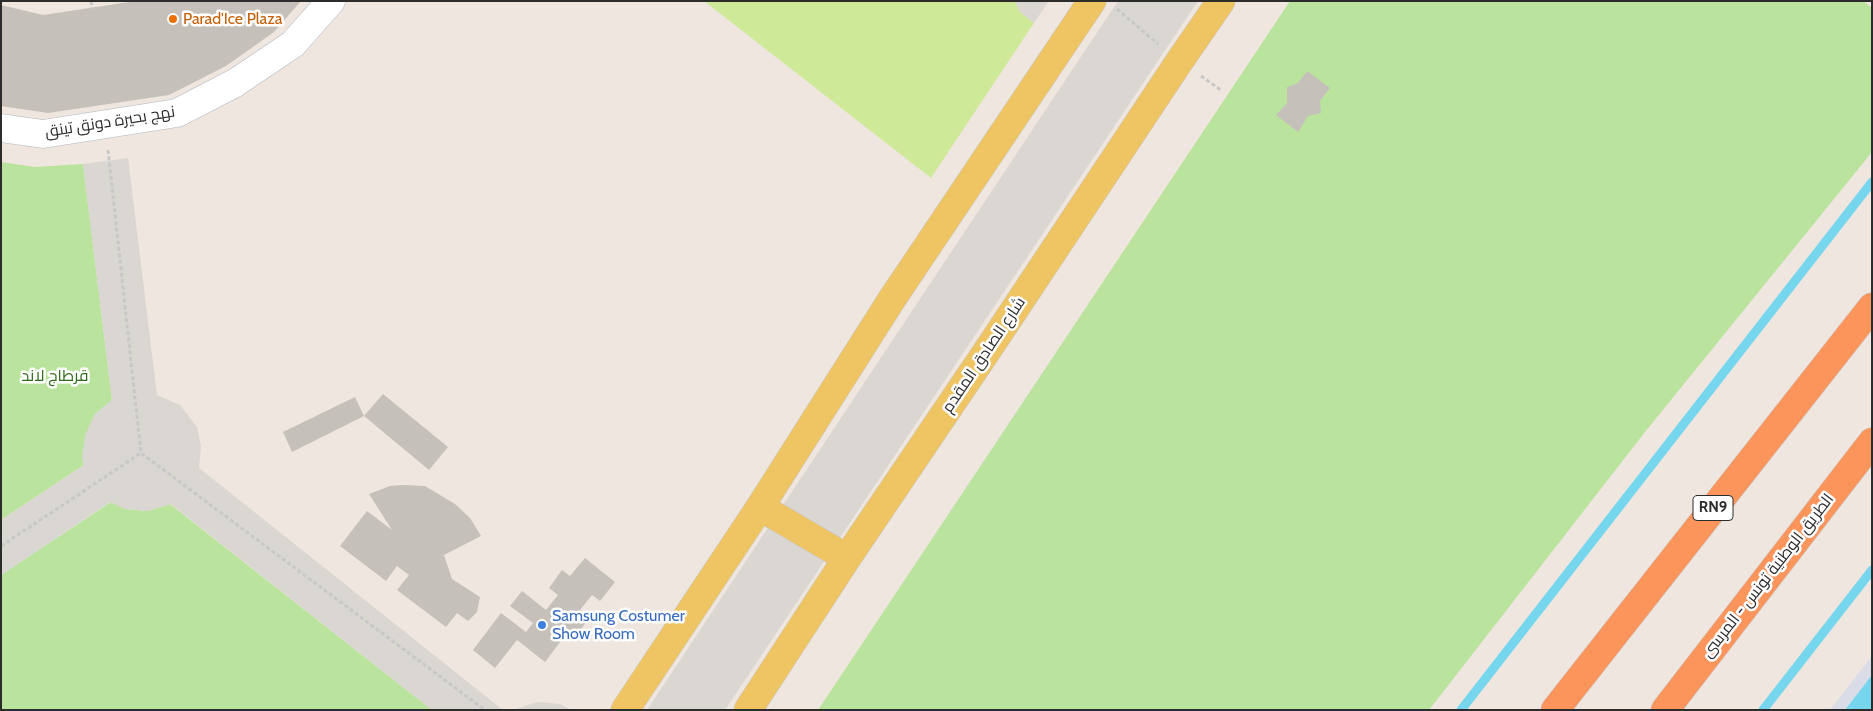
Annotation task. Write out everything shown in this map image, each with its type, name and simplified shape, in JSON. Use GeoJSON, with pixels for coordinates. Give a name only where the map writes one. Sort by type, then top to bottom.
{"type":"FeatureCollection","features":[{"type":"Feature","properties":{"kind":"highway","name":"RN9"},"geometry":{"type":"LineString","coordinates":[[1555,710],[1872,307]]}},
{"type":"Feature","properties":{"kind":"highway","name":"الطريق الوطنية تونس - المرسى"},"geometry":{"type":"LineString","coordinates":[[1665,710],[1872,442]]}},
{"type":"Feature","properties":{"kind":"main road"},"geometry":{"type":"LineString","coordinates":[[624,710],[760,507],[898,291],[1092,1]]}},
{"type":"Feature","properties":{"kind":"main road","name":"شارع الصادق المقدم"},"geometry":{"type":"LineString","coordinates":[[748,710],[847,558],[1221,1]]}},
{"type":"Feature","properties":{"kind":"main road"},"geometry":{"type":"LineString","coordinates":[[760,507],[847,558]]}},
{"type":"Feature","properties":{"kind":"street","name":"نهج بحيرة دونق تينق"},"geometry":{"type":"LineString","coordinates":[[1,128],[43,134],[177,113],[236,83],[293,44],[331,1]]}},
{"type":"Feature","properties":{"kind":"path"},"geometry":{"type":"LineString","coordinates":[[91,1],[92,9]]}},
{"type":"Feature","properties":{"kind":"path"},"geometry":{"type":"LineString","coordinates":[[106,124],[141,453],[485,710]]}},
{"type":"Feature","properties":{"kind":"path"},"geometry":{"type":"LineString","coordinates":[[1,546],[141,453]]}},
{"type":"Feature","properties":{"kind":"shaded area"},"geometry":{"type":"Polygon","coordinates":[[[1015,1],[1049,1],[1034,23],[1020,12],[1015,1]]]}},
{"type":"Feature","properties":{"kind":"shaded area"},"geometry":{"type":"Polygon","coordinates":[[[1118,1],[1198,1],[725,710],[647,710],[1118,1]]]}},
{"type":"Feature","properties":{"kind":"shaded area"},"geometry":{"type":"Polygon","coordinates":[[[128,158],[157,395],[180,405],[197,427],[201,445],[199,468],[503,710],[432,710],[171,504],[148,511],[125,509],[110,502],[1,575],[1,520],[84,465],[82,458],[85,435],[95,414],[112,400],[83,164],[128,158]]]}},
{"type":"Feature","properties":{"kind":"shaded area"},"geometry":{"type":"Polygon","coordinates":[[[1872,656],[1872,710],[1830,710],[1872,656]]]}},
{"type":"Feature","properties":{"kind":"shaded area"},"geometry":{"type":"Polygon","coordinates":[[[537,702],[560,704],[571,710],[513,710],[537,702]]]}},
{"type":"Feature","properties":{"kind":"green space"},"geometry":{"type":"Polygon","coordinates":[[[704,1],[1015,1],[1020,12],[1034,23],[931,178],[704,1]]]}},
{"type":"Feature","properties":{"kind":"green space"},"geometry":{"type":"Polygon","coordinates":[[[1290,1],[1863,1],[1872,8],[1872,152],[1645,432],[1429,710],[818,710],[1290,1]]]}},
{"type":"Feature","properties":{"kind":"green space","name":"قرطاج لاند"},"geometry":{"type":"Polygon","coordinates":[[[1,162],[35,167],[83,164],[112,400],[95,414],[82,458],[84,465],[1,520],[1,162]]]}},
{"type":"Feature","properties":{"kind":"green space"},"geometry":{"type":"Polygon","coordinates":[[[111,502],[125,509],[148,511],[170,504],[432,710],[1,710],[1,575],[111,502]]]}},
{"type":"Feature","properties":{"kind":"water"},"geometry":{"type":"Polygon","coordinates":[[[1872,675],[1872,710],[1845,710],[1872,675]]]}},
{"type":"Feature","properties":{"kind":"building"},"geometry":{"type":"Polygon","coordinates":[[[136,1],[301,1],[274,32],[226,66],[169,95],[48,113],[1,106],[1,5],[43,15],[136,1]]]}},
{"type":"Feature","properties":{"kind":"building"},"geometry":{"type":"Polygon","coordinates":[[[1307,71],[1330,88],[1320,101],[1321,113],[1308,116],[1298,132],[1276,115],[1287,103],[1287,87],[1298,83],[1307,71]]]}},
{"type":"Feature","properties":{"kind":"building"},"geometry":{"type":"Polygon","coordinates":[[[383,394],[448,447],[429,470],[364,416],[383,394]]]}},
{"type":"Feature","properties":{"kind":"building"},"geometry":{"type":"Polygon","coordinates":[[[355,397],[364,416],[292,452],[283,432],[355,397]]]}},
{"type":"Feature","properties":{"kind":"building"},"geometry":{"type":"Polygon","coordinates":[[[390,486],[425,486],[455,504],[470,518],[481,536],[444,555],[452,579],[480,597],[477,612],[468,621],[457,613],[446,627],[397,590],[409,575],[397,566],[386,581],[340,546],[367,511],[392,530],[369,494],[390,486]]]}},
{"type":"Feature","properties":{"kind":"building"},"geometry":{"type":"Polygon","coordinates":[[[585,558],[615,582],[600,601],[592,595],[580,610],[590,617],[576,636],[562,625],[553,636],[560,642],[545,662],[517,640],[495,668],[473,650],[501,613],[526,632],[533,623],[510,606],[522,591],[546,610],[558,595],[549,588],[562,570],[570,576],[585,558]]]}},
{"type":"Feature","properties":{"kind":"waterway"},"geometry":{"type":"LineString","coordinates":[[1461,710],[1872,182]]}},
{"type":"Feature","properties":{"kind":"waterway"},"geometry":{"type":"LineString","coordinates":[[1763,710],[1872,570]]}},
{"type":"Feature","properties":{"kind":"place","name":"Parad'Ice Plaza"},"geometry":{"type":"Point","coordinates":[173,19]}},
{"type":"Feature","properties":{"kind":"place","name":"Samsung Costumer Show Room"},"geometry":{"type":"Point","coordinates":[542,625]}}]}
